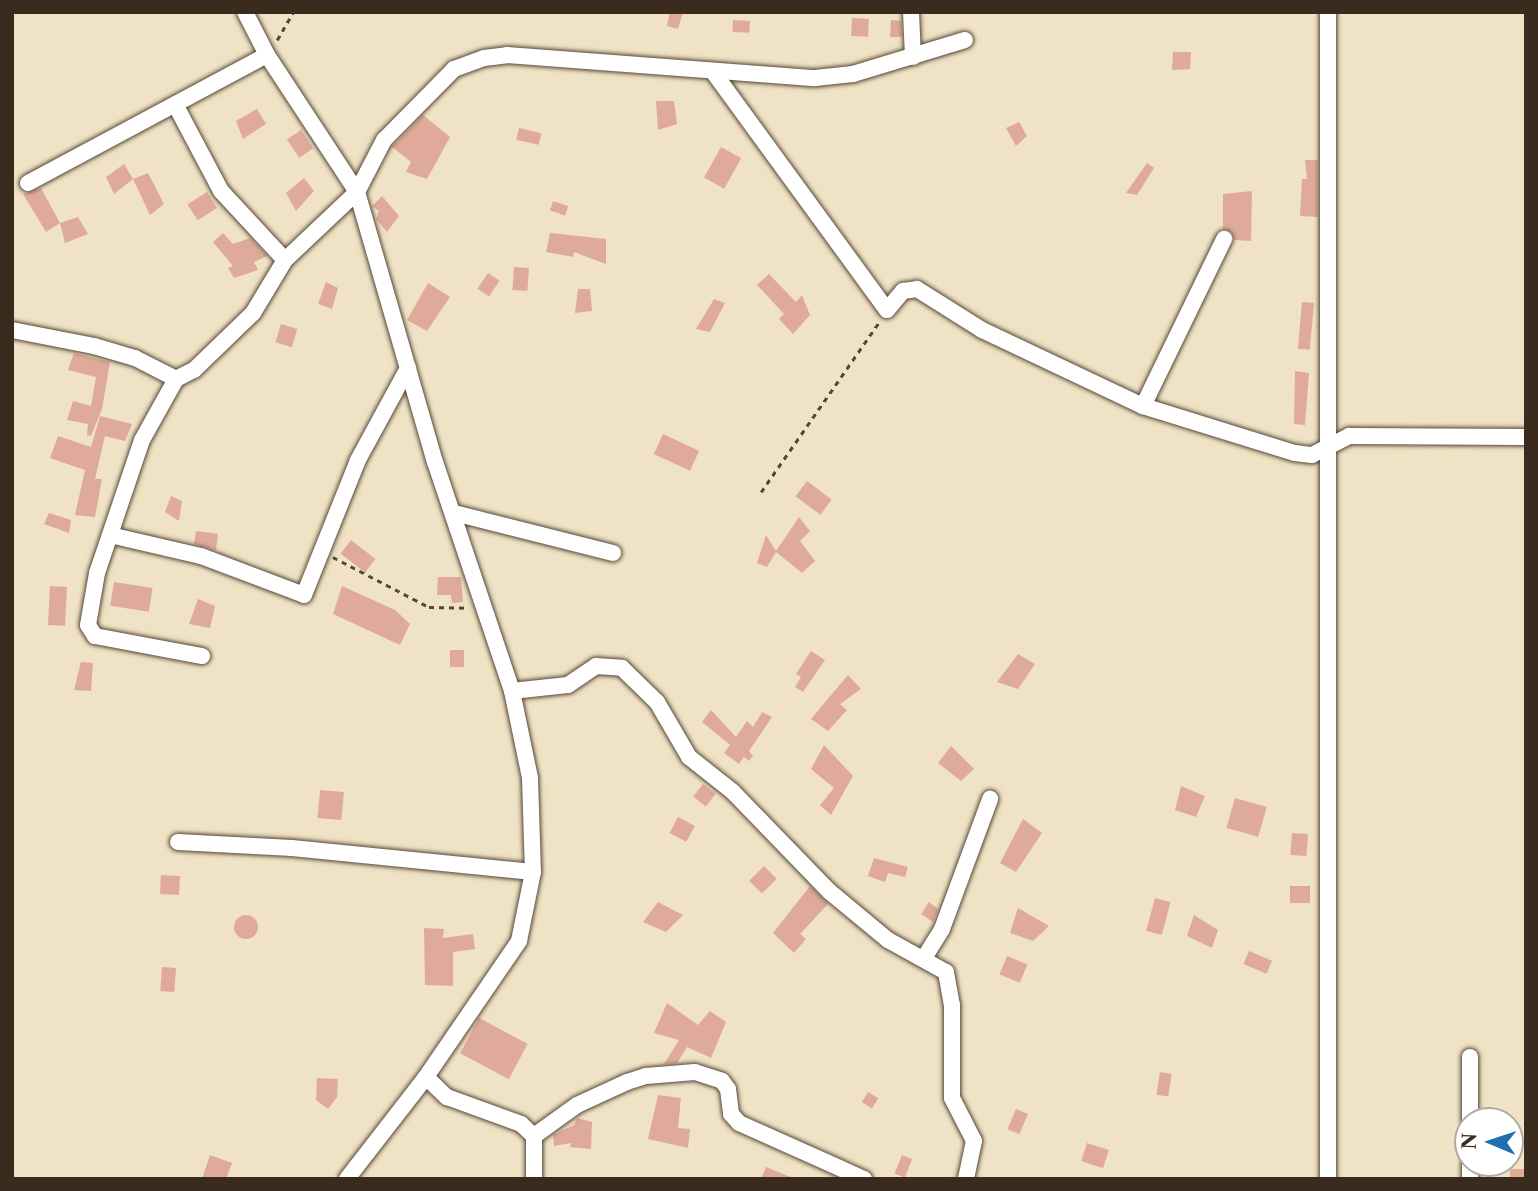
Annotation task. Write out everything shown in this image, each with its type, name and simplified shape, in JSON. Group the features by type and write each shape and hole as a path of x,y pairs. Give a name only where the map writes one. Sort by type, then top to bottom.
{"street":[{"path":"246,12 267,55 357,192 482,608 512,691 530,778 533,872 519,941 426,1077 347,1179"},
{"path":"911,12 913,57"},
{"path":"1328,12 1328,1179"},
{"path":"202,656 95,636 88,625 97,573 142,440 176,379 228,342 253,313 285,260 357,192 384,140 454,69 484,58 506,55 714,73 837,77 965,40"},
{"path":"28,183 267,55"},
{"path":"714,73 887,310 903,291 916,289 982,330 1143,406 1294,453 1312,455 1349,436 1526,437"},
{"path":"176,106 221,191 285,260"},
{"path":"1143,406 1224,239"},
{"path":"12,330 94,346 135,358 176,379"},
{"path":"110,535 201,556 304,595 324,552 358,460 408,368"},
{"path":"454,513 613,553"},
{"path":"512,691 568,685 596,666 622,668 657,702 689,757 733,792 848,908 888,940 946,972 949,982 952,1098 974,1141 966,1179"},
{"path":"924,958 942,929 990,799"},
{"path":"178,842 292,848 533,872"},
{"path":"1470,1107 1471,1057"},
{"path":"534,1136 577,1105 627,1082 646,1076 695,1072 722,1081 728,1089 731,1114 738,1123 864,1179"},
{"path":"426,1077 447,1097 522,1124 534,1136 534,1179"}],"path":[{"path":"267,55 293,12"},
{"path":"761,492 887,310"},
{"path":"324,552 429,607 482,608"}],"building":[{"path":"670,12 683,12 678,29 667,26"},
{"path":"852,18 869,19 868,37 851,36"},
{"path":"733,20 750,21 749,33 732,32"},
{"path":"891,20 901,21 902,37 890,37"},
{"path":"1173,52 1191,52 1190,69 1172,70"},
{"path":"656,101 674,101 677,124 658,130"},
{"path":"257,109 266,124 243,139 236,121"},
{"path":"423,115 450,137 427,179 406,172 411,162 392,147"},
{"path":"1019,122 1027,136 1016,146 1006,128"},
{"path":"519,128 541,133 539,145 516,140"},
{"path":"301,130 313,148 299,158 287,140"},
{"path":"721,147 741,158 724,189 704,178"},
{"path":"1305,160 1318,160 1318,217 1300,216 1302,179 1307,179"},
{"path":"1147,163 1154,168 1137,195 1126,193"},
{"path":"124,164 133,179 114,194 106,177"},
{"path":"148,173 164,204 150,215 133,179"},
{"path":"304,178 314,191 296,211 286,193"},
{"path":"41,188 60,223 46,232 23,194"},
{"path":"1252,191 1251,241 1234,240 1232,233 1223,229 1223,194"},
{"path":"207,192 217,208 198,220 187,204"},
{"path":"382,196 399,216 387,232 376,219 379,211 372,206"},
{"path":"553,201 568,206 565,215 550,211"},
{"path":"78,217 88,234 65,243 60,223"},
{"path":"223,233 233,244 250,238 267,256 254,262 258,270 234,278 228,268 233,266 213,242"},
{"path":"550,233 606,239 606,264 574,252 573,257 546,252"},
{"path":"514,267 529,268 527,291 512,290"},
{"path":"488,273 500,281 489,297 477,289"},
{"path":"769,274 796,302 802,295 810,315 793,334 779,319 784,314 757,285"},
{"path":"326,282 338,288 332,309 318,304"},
{"path":"428,283 450,297 427,331 407,320"},
{"path":"578,289 590,289 592,311 575,313"},
{"path":"714,299 725,303 710,332 696,329"},
{"path":"1302,302 1314,303 1310,350 1298,349"},
{"path":"281,324 297,329 292,347 275,342"},
{"path":"74,353 110,362 102,409 91,436 87,435 88,424 67,420 73,401 91,406 96,377 68,370"},
{"path":"1295,371 1309,373 1305,425 1294,424"},
{"path":"100,416 132,424 125,441 105,436 95,479 102,479 95,517 75,515 85,470 50,458 58,436 91,447"},
{"path":"663,434 699,451 690,471 654,454"},
{"path":"807,481 832,500 820,515 796,496"},
{"path":"171,496 182,501 179,521 165,512"},
{"path":"49,513 71,520 69,533 44,524"},
{"path":"799,517 810,531 800,541 815,561 802,573 776,552 767,567 757,563 766,535 776,551"},
{"path":"196,531 218,534 216,550 194,544"},
{"path":"351,540 375,559 365,572 341,553"},
{"path":"438,577 461,577 463,602 452,603 451,595 437,595"},
{"path":"114,582 153,588 149,612 110,606"},
{"path":"50,586 67,587 65,626 48,625"},
{"path":"342,586 395,610 410,624 400,645 333,614"},
{"path":"198,599 215,606 210,628 189,624"},
{"path":"450,650 464,650 464,667 450,667"},
{"path":"811,651 825,660 803,692 795,687 801,677 796,674"},
{"path":"1018,654 1035,664 1018,689 997,682"},
{"path":"81,662 93,663 91,691 74,690"},
{"path":"848,675 861,689 840,704 847,710 828,731 811,719"},
{"path":"711,710 736,737 747,721 753,727 762,712 772,717 749,751 753,756 749,761 744,757 739,764 724,753 730,745 702,722"},
{"path":"824,745 853,776 831,815 820,805 834,788 811,769"},
{"path":"951,746 974,769 961,781 938,763"},
{"path":"703,784 716,794 706,806 693,797"},
{"path":"1181,786 1205,796 1196,817 1175,810"},
{"path":"320,790 344,792 341,820 318,818"},
{"path":"1235,798 1267,807 1258,837 1226,828"},
{"path":"678,817 695,826 686,842 670,833"},
{"path":"1023,819 1042,833 1016,872 1000,863"},
{"path":"1292,833 1308,834 1306,856 1290,855"},
{"path":"874,858 908,867 905,877 888,873 885,882 868,876"},
{"path":"764,866 777,879 762,894 749,881"},
{"path":"161,875 180,876 179,895 160,894"},
{"path":"810,886 828,904 800,934 806,939 794,953 773,933"},
{"path":"1290,886 1310,886 1310,903 1290,903"},
{"path":"1155,898 1170,902 1162,935 1146,931"},
{"path":"658,902 683,915 666,932 643,922"},
{"path":"929,902 938,909 933,922 921,914"},
{"path":"1018,908 1049,926 1033,941 1010,933"},
{"path":"246,915 255,918 258,927 255,936 246,939 237,936 234,927 237,918"},
{"path":"1194,915 1218,930 1212,948 1187,936"},
{"path":"424,928 444,929 443,938 473,934 475,949 453,952 453,986 425,985"},
{"path":"1249,951 1272,961 1267,974 1244,964"},
{"path":"1007,956 1027,964 1020,983 1000,975"},
{"path":"162,967 176,968 174,992 160,991"},
{"path":"667,1003 698,1025 710,1011 726,1022 711,1058 687,1047 677,1063 664,1064 679,1040 654,1033"},
{"path":"479,1018 528,1044 509,1079 460,1053"},
{"path":"1160,1072 1172,1074 1168,1097 1156,1095"},
{"path":"317,1078 338,1079 337,1097 328,1109 316,1100"},
{"path":"868,1092 878,1098 872,1108 862,1102"},
{"path":"658,1095 681,1098 678,1128 690,1129 688,1148 648,1139"},
{"path":"1016,1109 1028,1114 1019,1134 1007,1129"},
{"path":"577,1118 592,1122 591,1149 570,1147 571,1143 554,1146 553,1135 574,1125"},
{"path":"1087,1143 1109,1150 1103,1168 1081,1161"},
{"path":"210,1155 232,1163 226,1179 202,1179"},
{"path":"902,1155 912,1159 905,1178 895,1174"},
{"path":"766,1167 793,1178 793,1179 761,1179"},
{"path":"1526,1169 1526,1179 1510,1179 1524,1177"}]}
